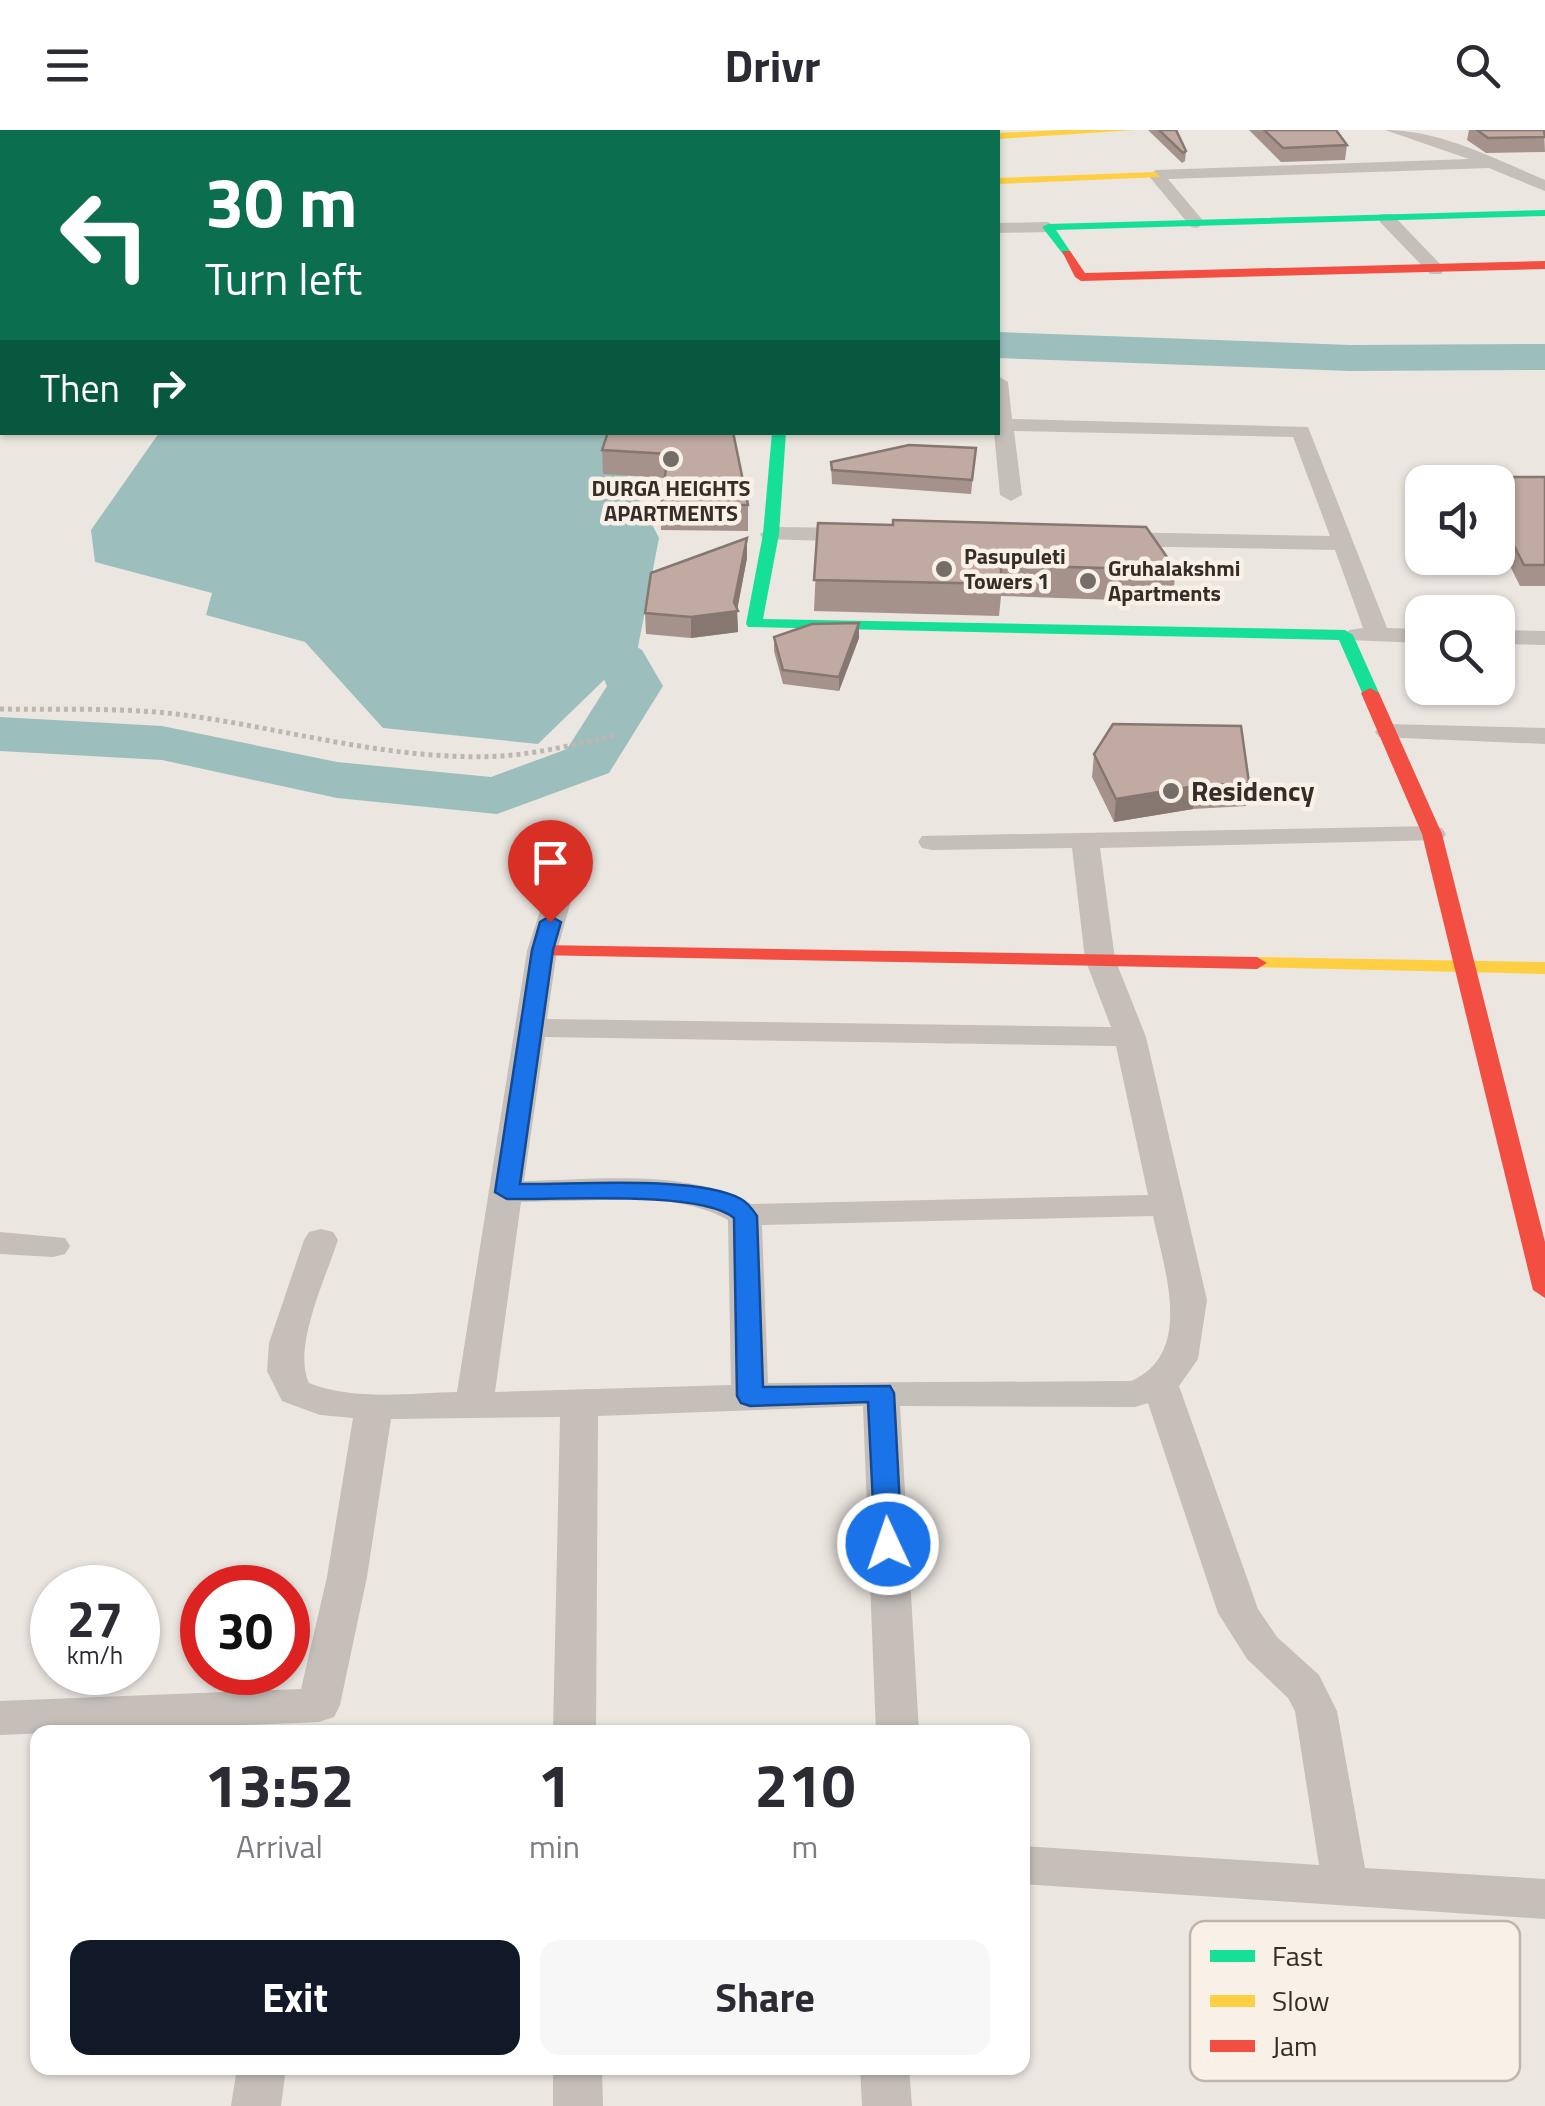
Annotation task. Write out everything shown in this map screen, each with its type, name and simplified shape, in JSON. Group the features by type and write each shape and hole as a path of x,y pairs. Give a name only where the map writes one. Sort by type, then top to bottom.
{"street":[{"path":"1122,130 1197,223"},
{"path":"1000,136 1130,130"},
{"path":"1393,130 1414,134 1545,186"},
{"path":"1414,134 1454,132"},
{"path":"1000,182 1491,163"},
{"path":"1000,228 1545,213"},
{"path":"1386,218 1436,270"},
{"path":"1048,227 1081,277 1545,265"},
{"path":"1011,495 1001,425 1301,431 1378,635"},
{"path":"779,435 770,534 754,624 1405,636"},
{"path":"770,534 889,536"},
{"path":"1086,539 1343,543"},
{"path":"1346,634 1432,834 1545,1290"},
{"path":"1515,638 1545,638"},
{"path":"1388,732 1545,736"},
{"path":"932,842 1432,834"},
{"path":"322,1240 288,1343 285,1371 295,1392 320,1402 374,1406 579,1404 881,1393 1098,1396 1135,1394 1160,1385 1174,1373 1186,1344 1188,1300 1170,1204 1130,1037 1100,959 1085,840"},
{"path":"474,1405 542,950 567,865"},
{"path":"542,950 1545,968"},
{"path":"531,1028 1130,1037"},
{"path":"507,1192 692,1194 732,1204 746,1216 1170,1204"},
{"path":"746,1216 750,1396"},
{"path":"0,1243 52,1246"},
{"path":"1160,1385 1239,1614 1262,1648 1304,1687 1316,1711 1345,1886"},
{"path":"881,1393 898,1725"},
{"path":"575,1725 579,1404"},
{"path":"0,1718 317,1719 346,1578 374,1406"},
{"path":"1030,1866 1545,1899"},
{"path":"256,2106 261,2075"},
{"path":"578,2075 578,2106"},
{"path":"885,2075 887,2106"}],"path":[{"path":"0,709 181,715 423,757 506,758 570,749 615,735"}],"water":[{"path":"158,435 618,435 627,475 659,538 638,647 538,744 383,728 305,642 206,615 212,593 95,562 91,530"}],"building":[{"path":"1159,130 1176,130 1186,151 1183,153"},
{"path":"1264,130 1336,130 1347,145 1283,148"},
{"path":"1477,130 1544,130 1545,137 1488,138"},
{"path":"607,435 734,435 748,505 661,505 668,454 602,450"},
{"path":"909,445 976,448 972,480 832,470 831,462"},
{"path":"1515,477 1545,477 1545,565 1524,565 1515,548"},
{"path":"893,520 1146,527 1176,570 1001,565 1001,584 814,580 818,523 893,525"},
{"path":"747,538 734,602 738,611 691,617 645,613 651,573"},
{"path":"859,623 839,677 783,670 774,637 812,624"},
{"name":"Residency","path":"1113,724 1241,726 1249,783 1195,786 1116,799 1094,754"}],"waterway":[{"path":"1000,345 1350,358 1545,357"},
{"path":"0,734 162,743 337,780 497,796 588,761 635,686 623,662 541,611"}],"traffic: fast":[{"path":"1066,254 1048,227 1545,213"},
{"path":"779,435 771,534 754,624 1345,635 1370,693"}],"traffic: slow":[{"path":"1000,136 1130,130"},
{"path":"1000,181 1156,175"},
{"path":"1257,963 1545,968"}],"traffic: jam":[{"path":"1066,254 1081,277 1545,265"},
{"path":"1370,693 1432,834 1545,1290"},
{"path":"542,951 1257,963"}],"place":[{"name":"DURGA HEIGHTS APARTMENTS","path":"671,459"},
{"name":"Pasupuleti Towers 1","path":"944,569"},
{"name":"Gruhalakshmi Apartments","path":"1088,581"},
{"name":"Residency","path":"1171,791"}],"route":[{"path":"550,922 542,950 507,1192 692,1194 732,1204 746,1216 750,1396 881,1393 888,1544"}]}
